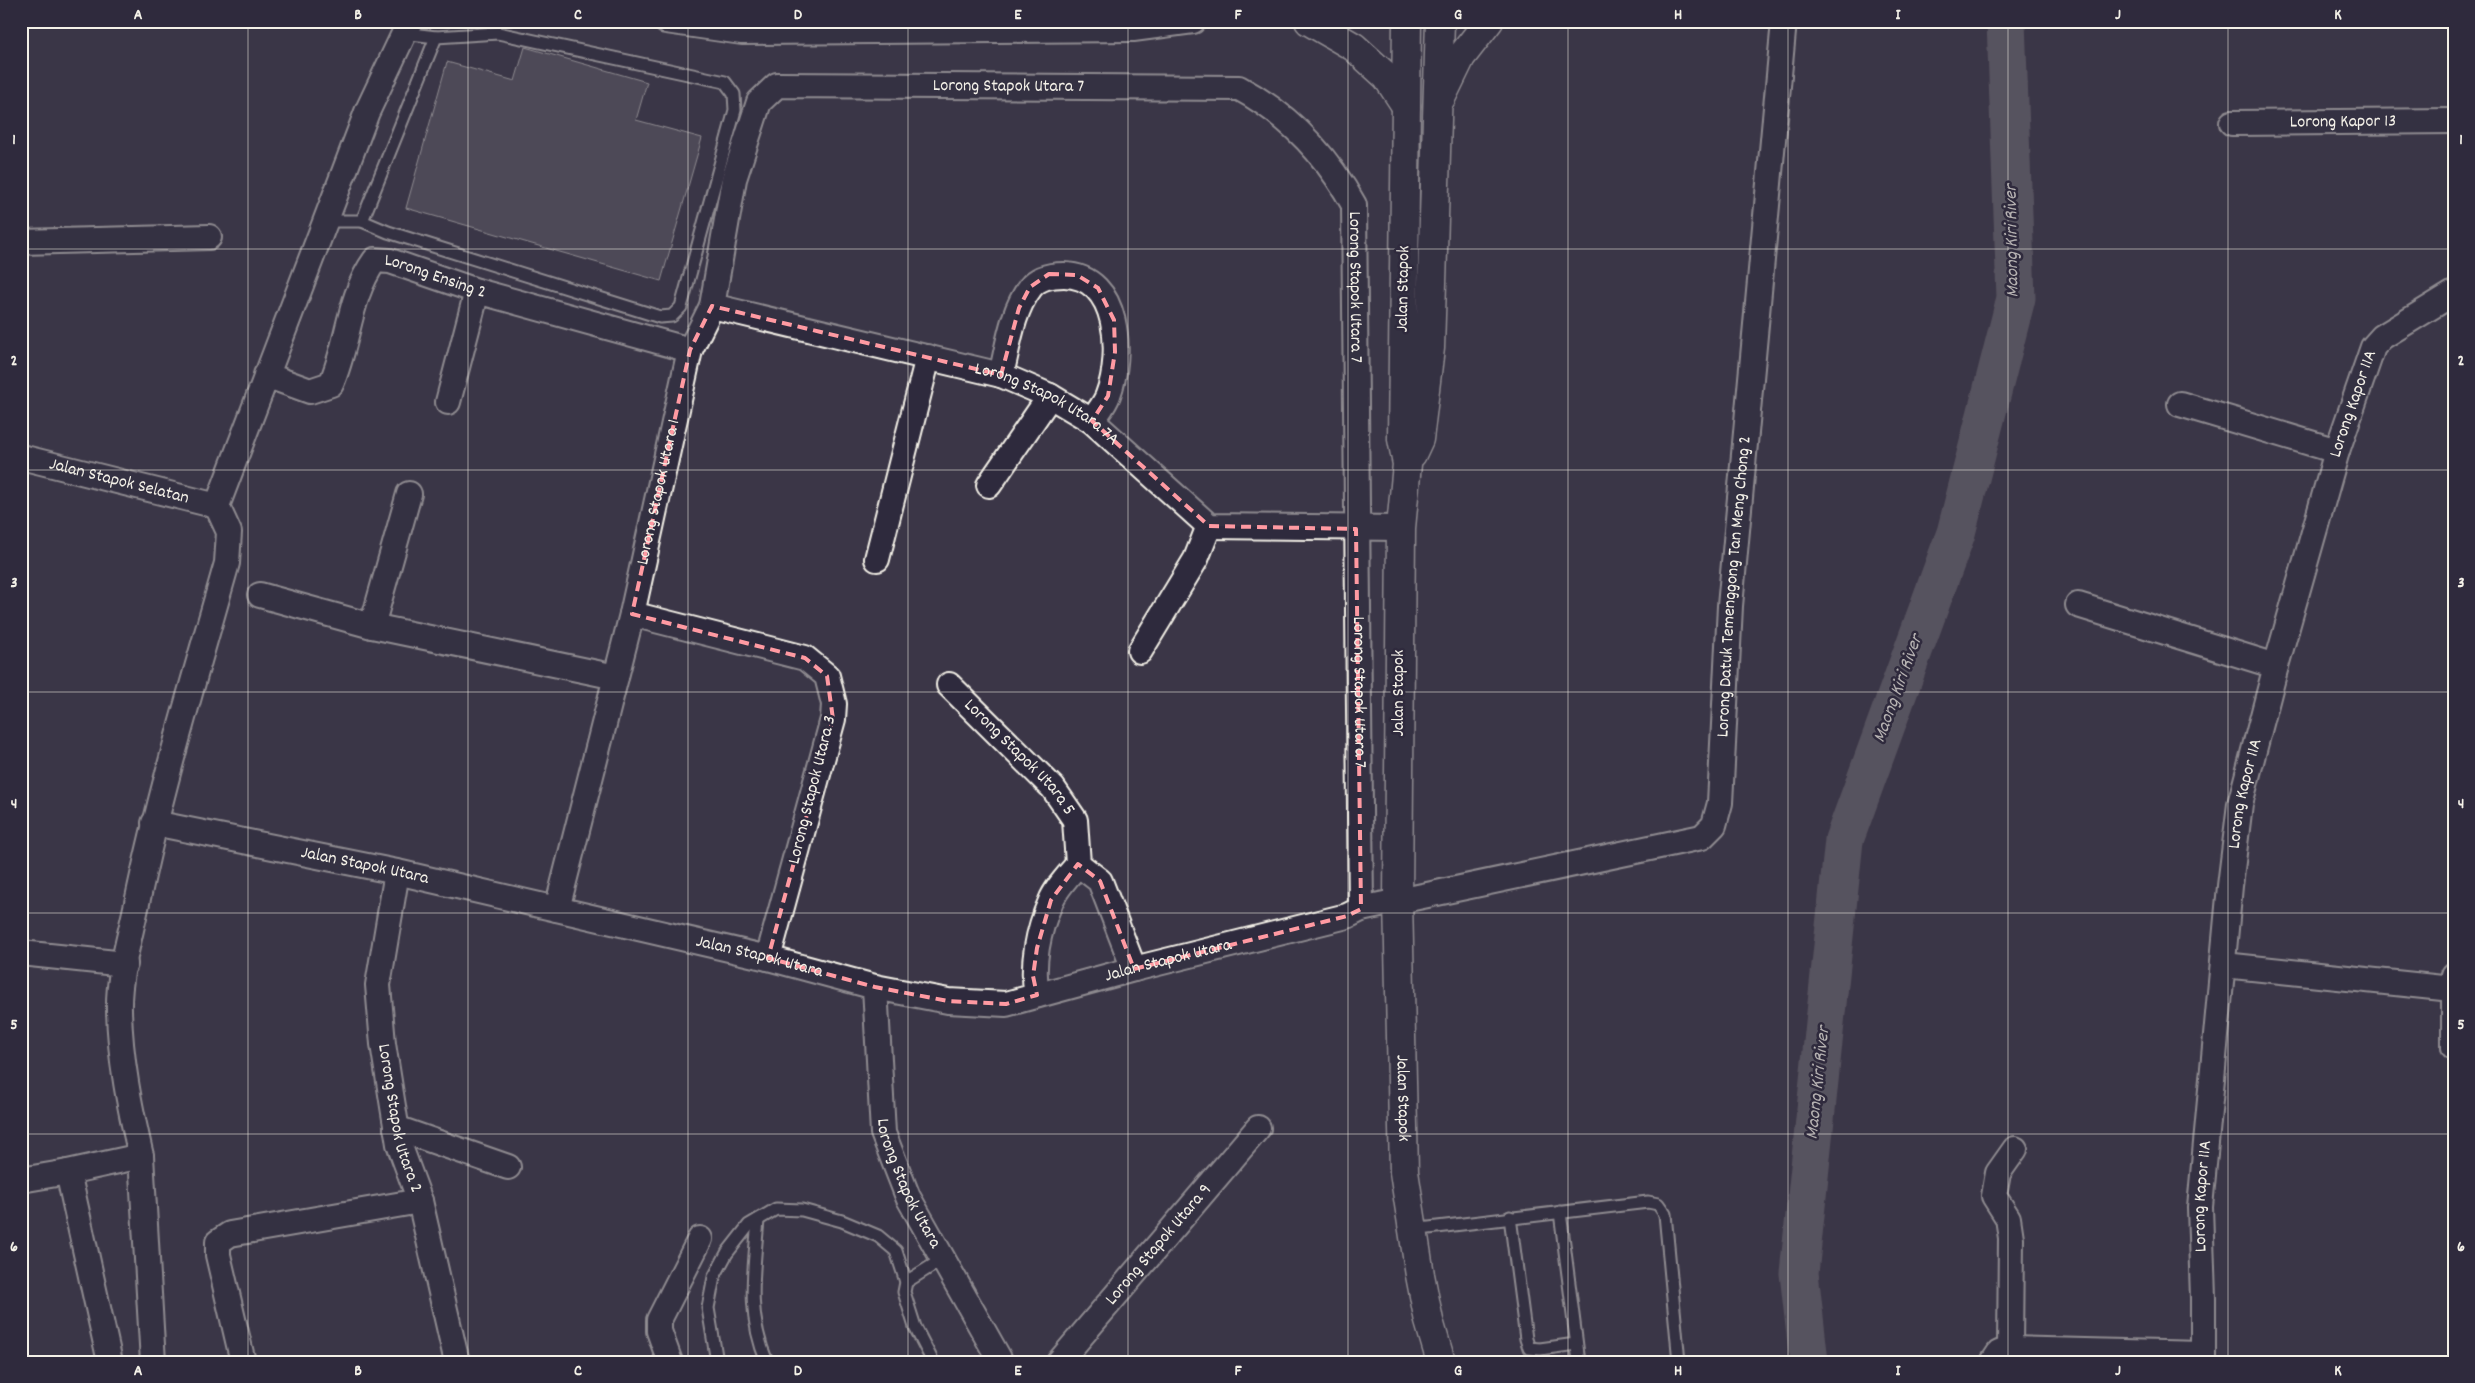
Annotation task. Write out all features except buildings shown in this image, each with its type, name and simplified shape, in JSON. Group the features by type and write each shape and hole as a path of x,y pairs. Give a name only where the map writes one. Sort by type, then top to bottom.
{"main road":[{"path":"1309,21 1354,47 1387,77 1406,106"},
{"name":"Jalan Stapok","path":"1406,21 1402,439 1407,464 1401,528 1398,900 1404,1172 1412,1230 1429,1321 1441,1362"},
{"path":"1407,464 1419,439 1430,348 1435,134 1440,21"},
{"path":"1435,134 1437,105 1461,57 1489,21"}],"street":[{"path":"666,21 742,32 1133,29 1193,21"},
{"name":"Lorong Datuk Temenggong Tan Meng Chong 2","path":"1361,909 1702,837 1714,825 1720,803 1730,606 1784,21"},
{"path":"153,1362 141,1156 130,1108 122,1059 119,1008 125,964 154,823 227,563 228,532 217,506 367,112 406,27"},
{"name":"Lorong Stapok Utara 1","path":"557,909 632,614 690,350 712,306 734,179 759,102 777,84"},
{"name":"Lorong Stapok Utara 7","path":"777,84 1239,88 1253,95 1297,129 1318,151 1341,180 1354,206 1361,909"},
{"name":"Lorong Kapor 13","path":"2232,123 2454,121"},
{"path":"21,242 209,237"},
{"name":"Lorong Ensing 2","path":"266,375 310,391 331,384 341,360 351,314 363,276 375,260 390,261 478,291 690,350"},
{"path":"1001,375 1019,308 1030,287 1048,274 1077,275 1098,288 1114,320 1115,352 1112,380 1108,396 1092,421"},
{"path":"448,402 478,291"},
{"name":"Lorong Kapor 11A","path":"2202,1358 2204,1298 2200,1207 2230,886 2240,804 2276,666 2337,451 2373,347 2382,337 2454,293"},
{"name":"Lorong Stapok Utara 7A","path":"712,306 1001,375 1050,396 1092,421 1209,526"},
{"path":"876,559 928,358"},
{"path":"989,485 1050,396"},
{"path":"2180,404 2337,451"},
{"name":"Jalan Stapok Selatan","path":"21,457 217,506"},
{"path":"372,626 409,494"},
{"path":"1140,651 1196,560 1209,526 1401,528"},
{"path":"260,595 372,626 616,677"},
{"path":"2078,606 2276,666"},
{"name":"Lorong Stapok Utara 3","path":"632,614 805,658 827,676 834,704 833,719 768,958"},
{"name":"Lorong Stapok Utara 5","path":"949,685 1053,788 1075,820 1078,864"},
{"name":"Jalan Stapok Utara","path":"154,823 397,872 768,958 875,987 948,1001 1006,1004 1134,969 1347,916 1361,909"},
{"path":"1037,996 1033,976 1037,948 1048,908 1051,900 1078,864 1100,881 1134,969"},
{"name":"Lorong Stapok Utara 2","path":"397,872 378,985 383,1044 399,1144 420,1201 457,1362"},
{"path":"21,954 125,964"},
{"path":"2224,965 2453,982 2454,1047"},
{"name":"Lorong Stapok Utara","path":"875,987 883,1133 908,1197 1001,1362"},
{"path":"396,1128 508,1167"},
{"name":"Lorong Stapok Utara 9","path":"1059,1362 1258,1128"},
{"path":"2015,1149 1998,1173 1994,1196 2008,1218 2011,1238 2002,1355 2202,1358"},
{"path":"21,1180 141,1156"},
{"path":"68,1172 110,1362"},
{"path":"243,1362 218,1255 218,1242 230,1234 420,1201"},
{"path":"670,1362 659,1331 659,1320 700,1239"}],"lane":[{"path":"326,221 362,221 388,232 660,317 672,316 681,307 735,110 734,94 725,82 498,33 436,36 406,27"},
{"path":"362,221 436,36"},
{"path":"1412,1230 1648,1202 1658,1204 1665,1214 1679,1362"},
{"path":"717,1362 708,1308 714,1277 727,1253 749,1225 776,1209 802,1210 842,1221 878,1236 896,1251 906,1282 904,1292 915,1327 933,1362"},
{"path":"1560,1212 1579,1362"},
{"path":"1510,1217 1526,1339 1530,1348 1540,1349 1576,1344"},
{"path":"758,1220 752,1290 757,1338 767,1362"},
{"path":"906,1282 943,1260"}],"highlighted area":[{"path":"1049,274 1077,275 1098,288 1114,320 1115,352 1108,396 1092,421 1209,526 1356,529 1361,909 1347,916 1134,969 1100,881 1078,864 1051,900 1037,948 1033,976 1037,995 1006,1004 948,1001 875,987 768,958 833,719 827,676 805,658 632,614 690,350 712,306 1001,375 1019,308 1030,287"}],"waterway":[{"name":"Maong Kiri River","path":"1809,1362 1799,1273 1844,840 1956,533 2016,298 2006,21"}]}
